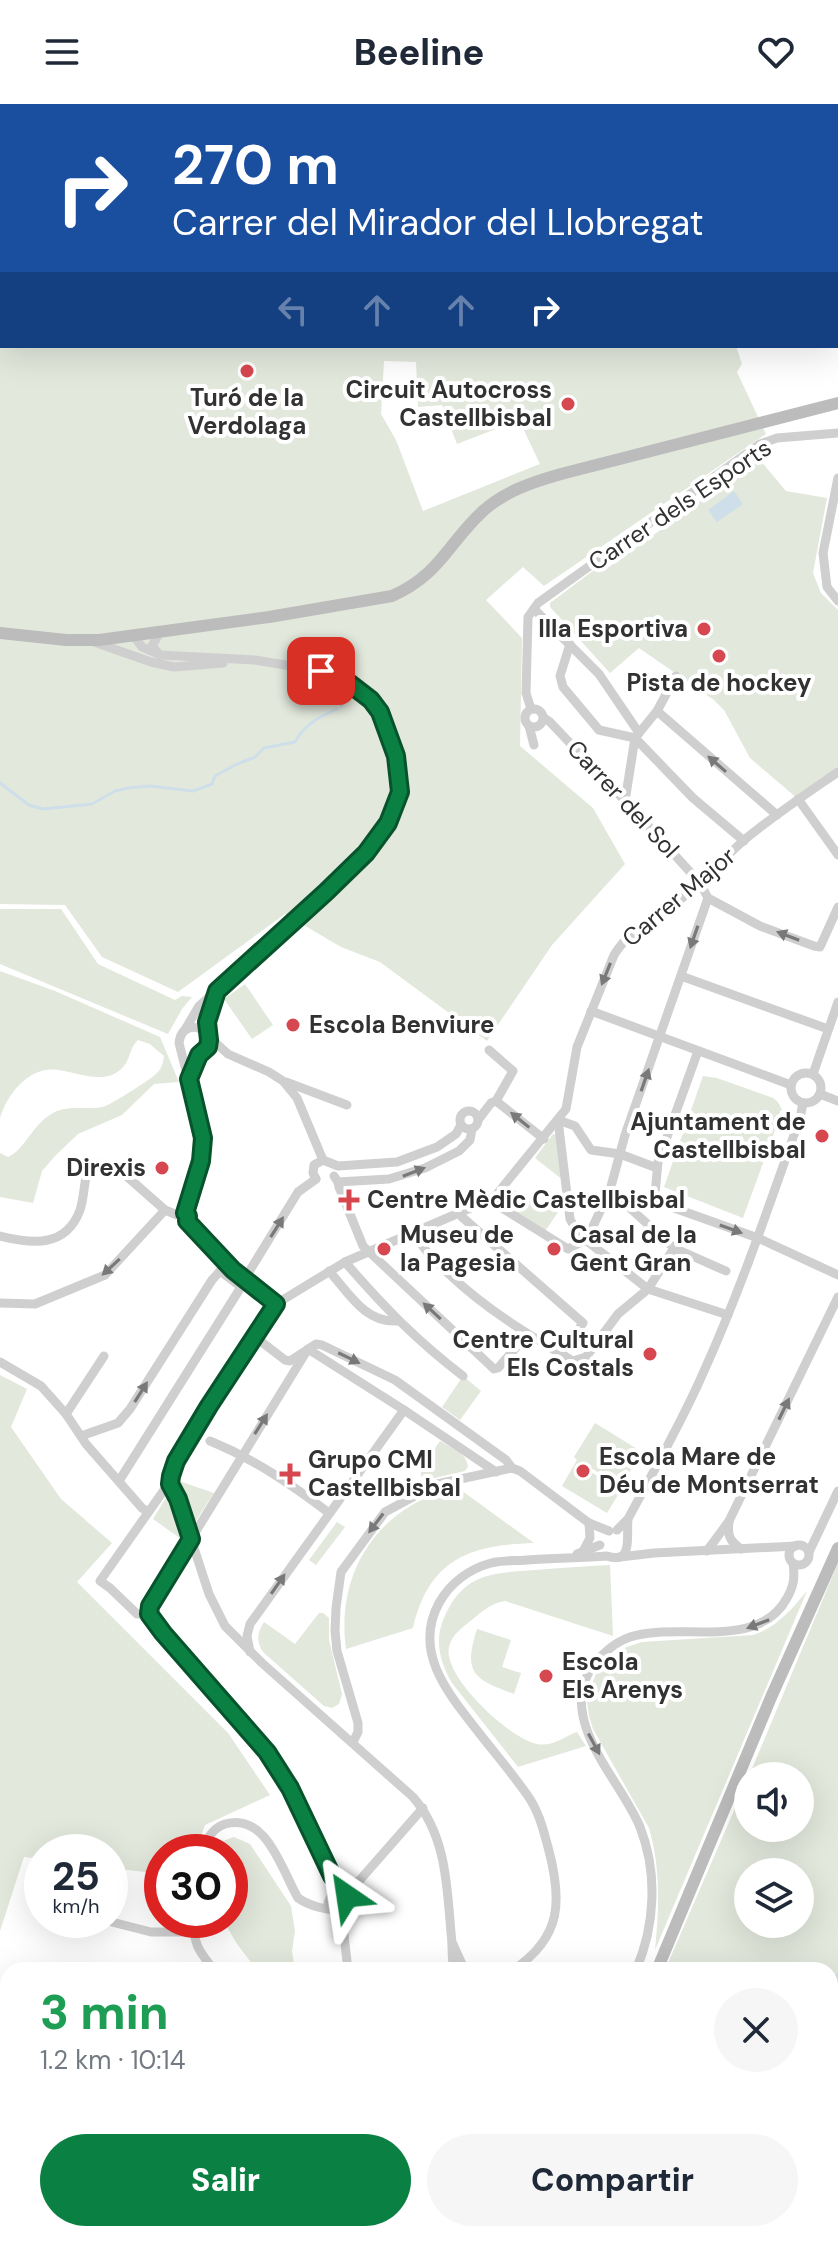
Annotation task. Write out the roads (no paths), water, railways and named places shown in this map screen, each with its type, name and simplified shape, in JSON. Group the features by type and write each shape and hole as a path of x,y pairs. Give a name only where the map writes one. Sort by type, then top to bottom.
{"street":[{"path":"0,633 88,640 269,617 392,596 429,573 481,512 525,485 835,407"},
{"name":"Carrer dels Esports","path":"534,609 760,444 777,438 838,433"},
{"path":"838,478 823,553 827,587 838,601"},
{"path":"531,709 526,693 528,617 534,609 599,674 637,735 693,798 744,841"},
{"path":"160,632 152,646 160,655"},
{"path":"133,635 142,647 160,655 238,660"},
{"path":"133,635 133,656"},
{"path":"88,640 174,667 255,660 321,671 349,683 371,700 380,712 396,756 400,792 388,823 366,853 199,1006 180,1037 203,1138 201,1161 183,1216"},
{"path":"570,644 560,676 563,687 599,730 637,735"},
{"path":"625,801 637,735 657,711 676,676"},
{"path":"529,726 537,727 544,718 540,710 531,709"},
{"path":"531,709 524,717 534,745"},
{"path":"657,711 777,815"},
{"name":"Carrer del Sol","path":"544,718 700,883 708,898"},
{"name":"Carrer Major","path":"489,1200 506,1184 566,1109 577,1047 614,955 625,939 676,904 744,841 838,772"},
{"path":"798,799 838,855"},
{"path":"149,1614 137,1614 100,1581 170,1484 176,1461 276,1304 345,1262 489,1200 568,1249 587,1239 610,1190 708,898 760,926 820,947 838,907"},
{"path":"681,976 828,1029"},
{"path":"189,1079 201,1054 208,1047 207,1022 217,991"},
{"path":"813,1074 838,1002"},
{"path":"591,1011 791,1085"},
{"path":"186,1028 201,1028 228,1054 283,1081 347,1105"},
{"path":"461,1125 464,1128 475,1124 496,1101 513,1071 489,1050"},
{"path":"183,1051 190,1055 228,1054"},
{"path":"698,1051 657,1168 655,1194 663,1204 758,1238 838,1275"},
{"path":"791,1085 800,1074 813,1074 820,1081 820,1094 813,1101 803,1103"},
{"path":"283,1081 297,1098 328,1162 335,1170 339,1187 368,1252 494,1369 528,1334"},
{"path":"791,1085 793,1094 803,1103"},
{"path":"820,1094 838,1101"},
{"path":"496,1101 544,1139"},
{"path":"619,1558 625,1554 620,1535 705,1371 728,1315 758,1238 803,1103"},
{"path":"467,1112 475,1114 470,1140 459,1151 425,1168 389,1179 336,1179 326,1182 316,1179 313,1173 314,1165 328,1162 338,1166 375,1165 407,1159 437,1147 456,1134 461,1125 461,1117 467,1112"},
{"path":"657,1168 620,1154 591,1150 575,1126 558,1120 570,1219 578,1234 648,1289 728,1315"},
{"path":"0,1236 29,1243 50,1241 71,1227 80,1209 87,1172 98,1164 115,1166 165,1210 183,1216 242,1283"},
{"path":"119,1481 298,1192 316,1179"},
{"path":"610,1190 674,1248 726,1271"},
{"path":"0,1303 35,1304 105,1275 165,1210"},
{"path":"462,1217 583,1323 561,1354"},
{"path":"417,1237 432,1258 475,1298 573,1361 586,1357 618,1314 648,1289 674,1248"},
{"path":"345,1262 397,1321 463,1376"},
{"path":"81,1436 118,1423 130,1409 220,1271 276,1304"},
{"path":"329,1271 369,1316 397,1321"},
{"path":"707,1551 729,1521 838,1297"},
{"path":"254,1336 285,1360 294,1360 316,1344 322,1345 395,1380 500,1456 503,1470"},
{"path":"308,1349 503,1470"},
{"path":"308,1349 150,1606 149,1614 267,1752 290,1788 332,1876 346,1892 347,1896 336,1909"},
{"path":"66,1414 104,1356"},
{"path":"0,1362 41,1386 148,1512"},
{"path":"250,1652 247,1636 250,1624 404,1410"},
{"path":"210,1441 242,1454 291,1484 329,1513"},
{"path":"353,1742 358,1723 337,1651 335,1631 341,1572 385,1512 437,1484 503,1470 520,1471 589,1523 654,1553"},
{"path":"170,1484 178,1499 209,1594 225,1626 423,1808 442,1854 452,1962"},
{"path":"639,1962 650,1927 652,1902 648,1855 639,1825 593,1744 584,1722 581,1710 585,1681 604,1653 627,1638 645,1634 746,1629 770,1620 782,1607 793,1587 790,1552 802,1548 821,1527 838,1491"},
{"path":"729,1521 728,1534 741,1549"},
{"path":"589,1523 607,1556"},
{"path":"581,1553 590,1538 589,1523"},
{"path":"562,1558 600,1543 604,1533 620,1535"},
{"path":"767,1548 799,1565 809,1558 802,1548"},
{"path":"523,1962 541,1947 552,1926 558,1896 552,1863 541,1822 529,1797 457,1705 441,1681 430,1654 430,1632 435,1611 444,1594 470,1571 499,1562 802,1548"},
{"path":"660,1962 772,1695 838,1548"},
{"path":"225,1626 250,1624"},
{"path":"336,1909 328,1906 335,1888 359,1881 423,1808"},
{"path":"211,1834 227,1823 241,1822 256,1828 265,1836 298,1898 304,1903 336,1909"},
{"path":"312,1904 329,1899"},
{"path":"336,1909 346,1962"},
{"path":"195,1938 199,1951 208,1962"},
{"path":"452,1941 461,1962"}],"waterway":[{"path":"341,706 349,698"},
{"path":"0,783 29,805 43,809 92,804 115,791 128,788 150,786 193,791 212,784 215,776 255,757 264,748 295,742 313,722 337,709"}],"place":[{"name":"Turó de la Verdolaga","path":"247,371"},
{"name":"Circuit Autocross Castellbisbal","path":"568,404"},
{"name":"Illa Esportiva","path":"704,629"},
{"name":"Pista de hockey","path":"719,656"},
{"name":"Escola Benviure","path":"293,1025"},
{"name":"Ajuntament de Castellbisbal","path":"822,1136"},
{"name":"Direxis","path":"162,1168"},
{"name":"Centre Mèdic Castellbisbal","path":"349,1200"},
{"name":"Museu de la Pagesia","path":"384,1249"},
{"name":"Casal de la Gent Gran","path":"554,1249"},
{"name":"Centre Cultural Els Costals","path":"650,1354"},
{"name":"Escola Mare de Déu de Montserrat","path":"583,1471"},
{"name":"Grupo CMI Castellbisbal","path":"290,1474"},
{"name":"Escola Els Arenys","path":"546,1676"}]}
